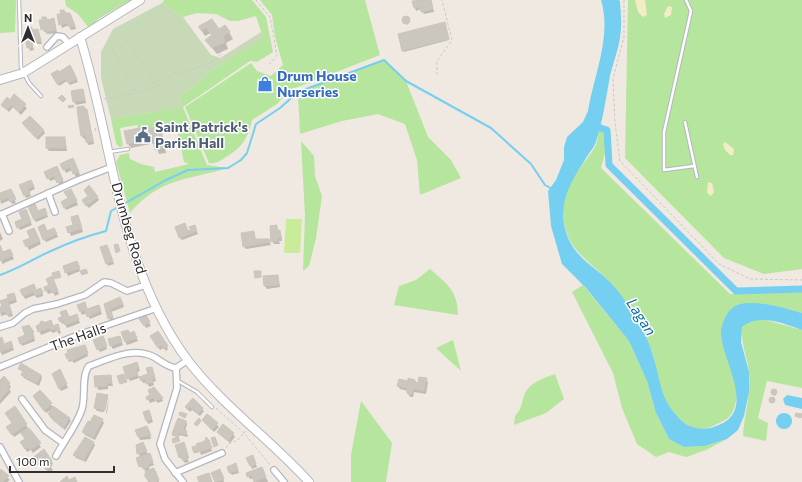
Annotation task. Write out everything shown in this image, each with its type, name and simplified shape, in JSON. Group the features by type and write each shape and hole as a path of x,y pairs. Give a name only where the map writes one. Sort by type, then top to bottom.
{"street":[{"path":"0,80 15,77 23,73 80,36 140,0"},
{"path":"47,47 57,36 63,37 69,44"},
{"name":"Drumbeg Road","path":"80,36 97,100 132,249 157,308 188,360 225,403 277,449 309,482"},
{"path":"9,230 1,214 112,167"},
{"path":"48,193 55,212"},
{"path":"0,327 13,322 33,309 57,304 85,295 104,282 111,283 127,291 146,285"},
{"name":"The Halls","path":"0,367 78,335 157,308"},
{"path":"56,456 82,411 85,398 86,369 89,366 135,352 154,357 170,367 176,368 188,360"},
{"path":"176,368 178,381 172,409 160,444 165,459 183,482"},
{"path":"22,399 45,430 63,443"},
{"path":"0,447 19,482"},
{"path":"175,473 222,453"},
{"path":"274,470 284,482"}],"lane":[{"path":"20,0 21,67 35,92 41,96"},
{"path":"686,0 691,11 665,125 663,147 664,170 694,166"},
{"path":"685,122 696,177"},
{"path":"109,152 128,149"},
{"path":"178,381 197,392 212,407"}],"path":[{"path":"256,0 270,17 277,55 268,66"},
{"path":"437,75 437,61 452,40 442,0"},
{"path":"127,40 156,87"},
{"path":"112,49 136,92"},
{"path":"97,100 156,87 169,79 172,74 208,63 219,56 222,52"},
{"path":"95,128 96,134"},
{"path":"212,407 217,408 244,433 274,470"},
{"path":"222,453 228,444 238,440 244,433"}],"green space":[{"path":"0,0 16,0 15,32 0,33"},
{"path":"65,0 137,0 132,2 129,1 98,19 89,28 78,14 66,6"},
{"path":"164,0 252,0 266,17 273,52 257,62 250,61 183,107 207,165 228,168 187,178 163,187 152,193 130,213 116,162 120,155 129,153 130,159 141,164 154,167 155,172 189,164 184,162 176,124 151,129 150,126 138,128 137,125 120,128 123,146 119,147 116,143 111,119 182,107 179,98 215,68 263,38 256,16 238,21 230,21 216,14 197,13 183,17 162,3"},
{"path":"260,0 365,0 380,55 290,90 277,104 252,120 244,142 232,154 218,162 209,163 185,107 251,63 257,71 271,76 283,65 275,37 272,15"},
{"path":"628,0 802,0 802,269 764,274 724,258 625,158"},
{"path":"162,3 183,17 211,55 220,58 261,32 264,38 215,68 179,98 183,107 111,119 101,78 101,52 113,29"},
{"path":"384,60 406,81 428,137 451,160 461,178 420,195 417,160 405,124 378,114 342,121 300,134 298,92"},
{"path":"599,130 604,133 607,145 601,168 730,294 802,292 802,313 776,306 758,304 749,304 731,308 737,396 729,417 711,427 705,429 692,428 677,417 669,407 661,392 651,349 638,321 615,288 584,258 572,244 568,235 563,212 563,202 569,184 596,145"},
{"path":"301,141 314,156 315,176 322,196 316,238 309,266 303,271 305,215"},
{"path":"286,219 302,219 300,253 284,253"},
{"path":"430,269 454,294 458,315 394,305 399,286 416,280"},
{"path":"583,285 629,341 647,381 656,413 669,439 684,447 705,446 727,439 706,450 686,457 669,452 656,457 637,444 622,408 613,373 572,292"},
{"path":"762,319 802,330 802,388 767,381 758,418 768,423 766,441 743,436 749,382 742,327 749,322"},
{"path":"453,340 461,371 436,348"},
{"path":"555,374 564,399 546,413 514,425 515,416 520,409 525,393 529,387 540,380"},
{"path":"361,401 392,443 386,482 351,482 351,455"}],"sand":[{"path":"635,0 645,0 647,15 643,17 638,12"},
{"path":"668,6 672,7 671,15 665,18 664,14"},
{"path":"725,142 734,149 733,155 730,155 725,150 723,144"},
{"path":"708,182 712,183 714,192 711,196 707,193"}],"water":[{"path":"601,0 619,0 620,2 620,38 596,142 568,189 563,209 563,219 573,248 582,258 608,280 625,300 636,317 649,343 662,391 669,406 683,422 699,429 707,429 725,422 734,412 737,401 732,373 723,345 721,333 728,312 736,306 744,303 754,303 775,306 802,313 802,330 779,322 764,320 749,323 742,327 741,342 749,372 749,392 744,416 738,430 727,439 705,446 684,447 669,439 656,413 647,381 629,341 586,288 562,264 551,226 548,191 556,180 564,160 564,147 567,137 583,122 588,111 601,56 604,14"},
{"path":"787,395 802,398 802,409 785,405 783,399"},
{"path":"781,413 787,413 792,418 790,427 787,429 781,429 776,424 776,418"}],"building":[{"path":"431,0 433,9 421,12 420,7 414,8 412,1"},
{"path":"60,10 64,10 65,13 70,13 75,26 69,27 68,23 59,25 57,14 61,14"},
{"path":"404,16 408,16 410,20 408,24 404,24 402,22 402,18"},
{"path":"42,17 46,17 47,20 54,18 56,30 45,32 44,29 41,30 39,20 42,20"},
{"path":"212,19 219,29 225,25 230,32 223,36 225,42 212,48 205,40 212,35 206,27 202,31 199,26"},
{"path":"445,22 447,31 400,42 398,34"},
{"path":"32,27 32,30 38,29 41,41 31,41 33,47 27,48 24,32 28,31 28,28"},
{"path":"447,31 449,39 402,51 400,42"},
{"path":"70,65 77,79 68,83 65,79 57,84 51,74 58,70 59,72"},
{"path":"83,89 85,100 73,102 71,91"},
{"path":"14,94 26,104 19,112 11,105 7,110 1,105 7,97 10,100"},
{"path":"62,95 66,99 63,102 58,98"},
{"path":"73,105 74,107 69,108 68,106"},
{"path":"84,106 85,109 87,109 88,115 78,117 77,107"},
{"path":"88,115 89,122 79,123 78,117"},
{"path":"30,116 44,130 36,138 22,123"},
{"path":"89,122 90,128 80,130 79,123"},
{"name":"Saint Patrick's Parish Hall","path":"150,126 151,129 160,127 164,148 155,150 153,139 127,144 124,131"},
{"path":"90,128 92,135 81,136 80,130"},
{"path":"92,135 93,141 86,142 85,136"},
{"path":"46,137 65,137 65,148 46,148"},
{"path":"73,158 79,172 73,174 70,167 63,170 60,164"},
{"path":"57,166 63,180 57,183 54,176 47,179 44,172"},
{"path":"31,180 34,186 28,189 30,193 24,196 19,185"},
{"path":"89,185 98,197 86,206 82,200 88,196 84,190"},
{"path":"11,189 16,199 10,202 8,197 0,201 0,193"},
{"path":"71,189 77,201 64,208 61,202 68,198 64,192"},
{"path":"35,204 38,211 45,208 47,214 34,220 28,207"},
{"path":"26,209 31,222 17,228 15,222 22,219 19,212"},
{"path":"78,215 82,228 68,233 66,227 73,225 71,217"},
{"path":"185,223 188,231 191,230 189,227 195,225 197,231 179,238 175,227"},
{"path":"44,224 47,231 54,228 57,234 43,240 38,227"},
{"path":"277,225 277,231 280,230 281,238 278,238 278,241 271,242 270,226"},
{"path":"34,228 40,241 26,247 23,241 30,238 27,231"},
{"path":"254,231 255,239 269,239 270,242 243,247 241,233"},
{"path":"118,244 120,251 116,253 114,245"},
{"path":"0,245 3,252 10,249 13,255 0,261"},
{"path":"107,245 113,261 106,264 100,247"},
{"path":"77,261 80,268 65,273 63,266"},
{"path":"86,269 88,273 82,275 80,271"},
{"path":"59,271 61,277 54,279 52,273"},
{"path":"254,271 261,271 261,277 255,278"},
{"path":"278,275 279,285 264,286 263,276"},
{"path":"52,276 58,291 52,293 50,289 45,291 44,287 49,285 46,279"},
{"path":"34,284 36,290 41,288 43,293 35,296 33,292 23,296 20,290"},
{"path":"14,293 16,299 8,302 12,313 6,315 5,311 0,313 0,307 2,306 0,301 8,298 7,295"},
{"path":"120,297 123,304 110,309 113,317 108,319 104,304"},
{"path":"85,302 87,309 99,305 101,311 87,317 85,310 80,312 77,305"},
{"path":"66,310 69,317 77,314 79,320 65,325 63,320 60,322 58,318 62,317 60,312"},
{"path":"146,315 150,322 144,326 139,319"},
{"path":"51,320 53,326 58,324 60,330 50,330 49,328 38,332 36,326 40,324 40,322 43,321 44,323"},
{"path":"29,325 34,332 32,333 34,338 20,344 18,338 25,335 22,327"},
{"path":"128,330 130,333 134,331 137,338 125,342 121,332"},
{"path":"158,331 168,346 163,349 161,345 158,348 150,336"},
{"path":"103,336 107,346 97,350 93,340"},
{"path":"120,336 122,342 110,346 108,339"},
{"path":"2,337 4,344 11,341 13,347 0,352 0,338"},
{"path":"85,345 88,353 71,361 70,358 67,359 65,354 68,353 67,350"},
{"path":"137,362 139,368 136,369 138,375 127,379 123,367"},
{"path":"21,363 41,375 37,383 21,375 23,371 18,369"},
{"path":"152,367 155,378 152,379 153,382 146,384 145,379 141,381 139,377 148,374 146,368"},
{"path":"60,369 67,384 59,389 52,374"},
{"path":"124,374 127,382 120,384 117,376"},
{"path":"111,375 112,383 107,383 107,386 95,387 94,376"},
{"path":"4,376 10,383 8,386 10,388 0,400 0,380"},
{"path":"419,377 427,378 424,391 413,389 412,394 409,395 407,393 407,388 397,386 399,379 408,381 408,378 415,380 415,382 418,383"},
{"path":"154,387 163,398 155,401 154,398 147,400 146,397 150,395 148,390"},
{"path":"774,389 777,392 774,395 771,392"},
{"path":"40,390 52,403 44,411 33,396"},
{"path":"97,393 108,395 105,410 94,408"},
{"path":"772,397 775,400 772,403 769,400"},
{"path":"193,398 203,408 198,414 190,407 188,410 185,407"},
{"path":"15,406 27,424 12,435 6,427 12,423 5,413"},
{"path":"53,406 70,418 63,428 48,414"},
{"path":"149,410 152,419 146,421 143,412"},
{"path":"180,412 187,414 185,418 179,415"},
{"path":"796,413 802,414 801,418 795,416"},
{"path":"207,414 218,423 212,430 202,420"},
{"path":"94,415 103,419 93,438 82,432 88,421 90,422"},
{"path":"178,418 186,421 183,430 187,431 186,435 173,431"},
{"path":"199,418 201,421 197,426 194,424"},
{"path":"223,424 234,433 228,441 217,432"},
{"path":"147,426 151,436 138,437 135,430"},
{"path":"29,428 41,443 30,450 28,447 25,449 20,442 25,439 21,433"},
{"path":"173,431 179,434 178,437 172,435"},
{"path":"85,437 94,442 84,460 73,455"},
{"path":"178,437 180,441 173,443 172,439"},
{"path":"206,437 212,448 198,452 196,444 205,441"},
{"path":"215,437 218,445 214,447 211,438"},
{"path":"143,442 147,451 137,454 136,445"},
{"path":"184,442 188,459 183,461 181,457 179,458 175,445"},
{"path":"195,446 198,452 194,453 192,447"},
{"path":"44,449 52,461 49,463 52,466 46,470 39,460 34,463 31,459"},
{"path":"150,453 153,462 148,464 149,467 143,469 142,466 139,467 136,458"},
{"path":"253,455 256,464 250,466 246,458"},
{"path":"236,463 238,470 229,473 227,467"},
{"path":"262,467 266,477 254,482 252,475 247,477 246,473"},
{"path":"154,468 159,480 149,482 144,475 146,475 145,471"},
{"path":"1,469 9,476 0,482"},
{"path":"220,469 224,479 215,482 211,473"},
{"path":"209,473 212,482 199,482 197,477"},
{"path":"67,476 69,480 75,477 77,482 60,482"}],"waterway":[{"path":"122,205 166,180 188,170 228,168 241,160 247,153 256,124 280,108 298,92 384,60 406,81 491,128 531,164 545,185 552,189"},
{"path":"591,125 607,130 609,165 736,291 802,289"},
{"path":"0,275 64,245 106,231 111,211 118,207"}],"place":[{"name":"Drum House Nurseries","path":"265,84"},
{"name":"Saint Patrick's Parish Hall","path":"143,135"}],"water label":[{"name":"Lagan","path":"641,317"}]}
